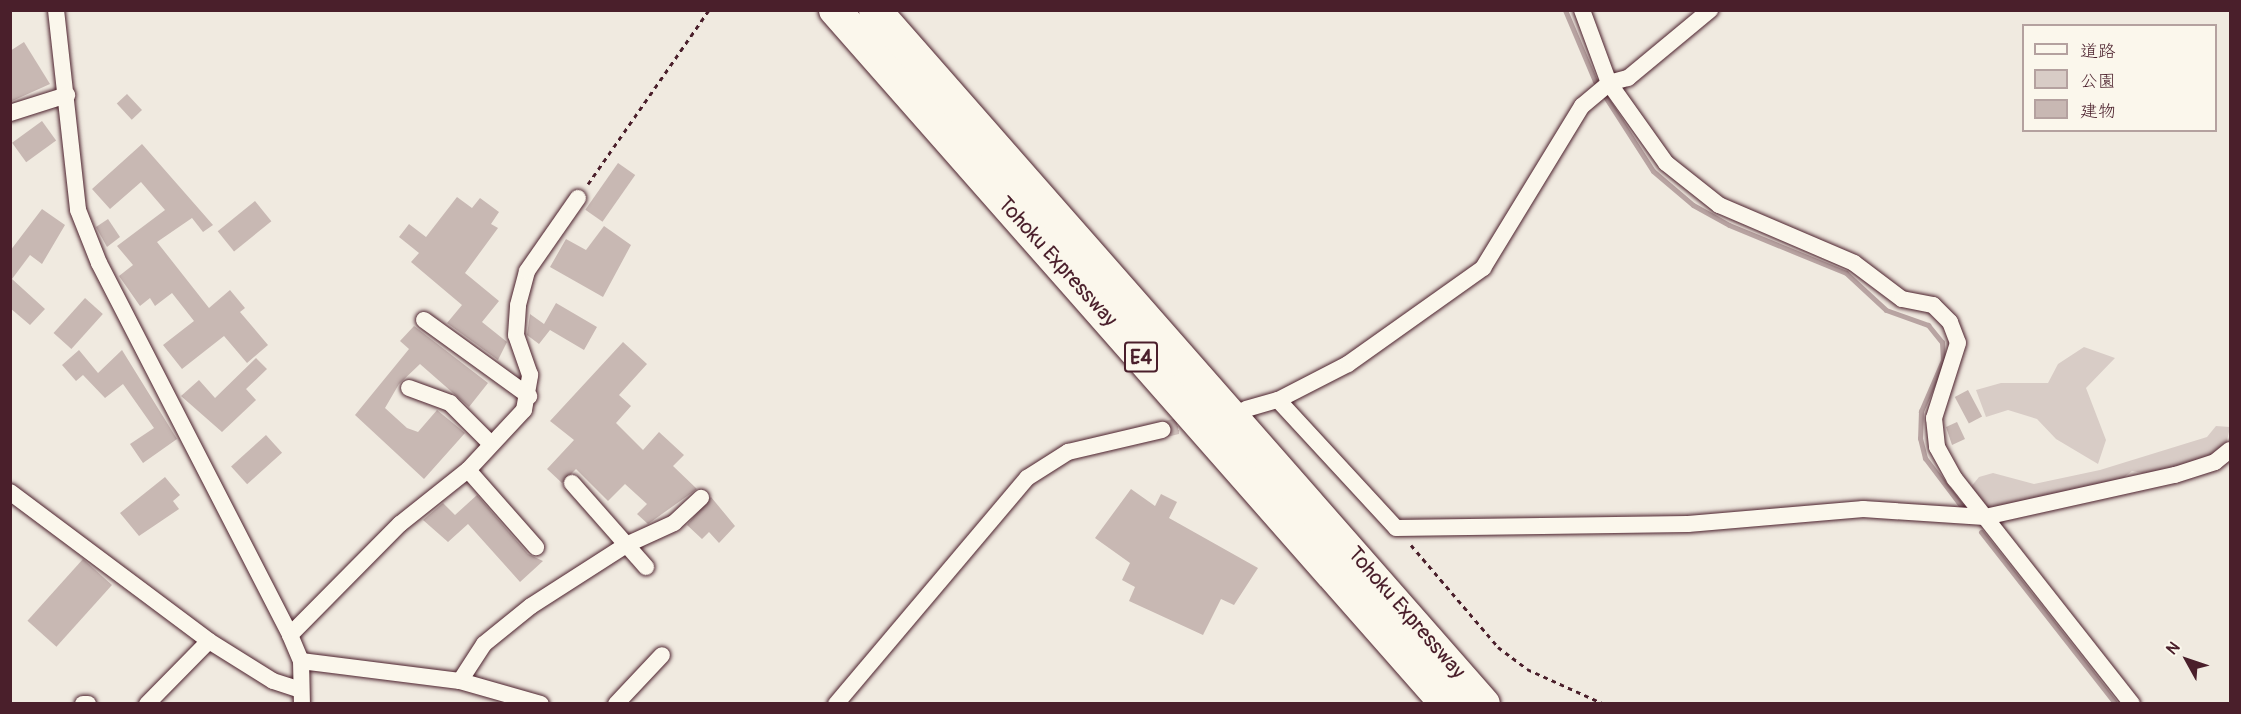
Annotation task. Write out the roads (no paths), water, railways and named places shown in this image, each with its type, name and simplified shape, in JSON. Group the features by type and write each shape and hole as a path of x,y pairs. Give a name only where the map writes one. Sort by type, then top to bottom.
{"highway":[{"name":"Tohoku Expressway","path":"835,10 1446,704"},
{"name":"Tohoku Expressway","path":"875,10 1484,704"}],"street":[{"path":"10,492 209,641 301,697 301,661 290,636 99,263 78,210 56,10"},
{"path":"1581,10 1604,87 1666,163 1719,205 1854,263 1902,299 1933,305 1950,322 1958,343 1934,418 1937,447 1985,517 2132,704"},
{"path":"1246,409 1278,400 1348,364 1482,268 1557,140 1604,87 1628,78 1710,10"},
{"path":"10,113 67,94"},
{"path":"290,636 399,524 468,470 524,410 529,396 530,375 516,335 518,305 527,271 578,198"},
{"path":"424,320 529,396"},
{"path":"409,388 450,404 491,444"},
{"path":"1278,400 1396,528 1688,524 1863,509 1985,517 2175,475 2215,462 2230,450"},
{"path":"836,704 1027,478 1068,452 1162,430"},
{"path":"468,470 536,547"},
{"path":"572,483 646,567"},
{"path":"460,681 484,644 568,579 626,544 674,523 702,498"},
{"path":"147,704 209,641"},
{"path":"616,704 662,655"},
{"path":"301,661 460,681 539,703"},
{"path":"83,704 88,704"}],"waterway":[{"path":"1565,10 1595,81 1653,171 1693,205 1729,225 1846,273 1886,310 1928,325 1942,342 1943,360 1921,411 1920,438 1925,458 1962,507"},
{"path":"1981,532 2116,704"}],"tunnel":[{"path":"1162,430 1202,420"}]}
